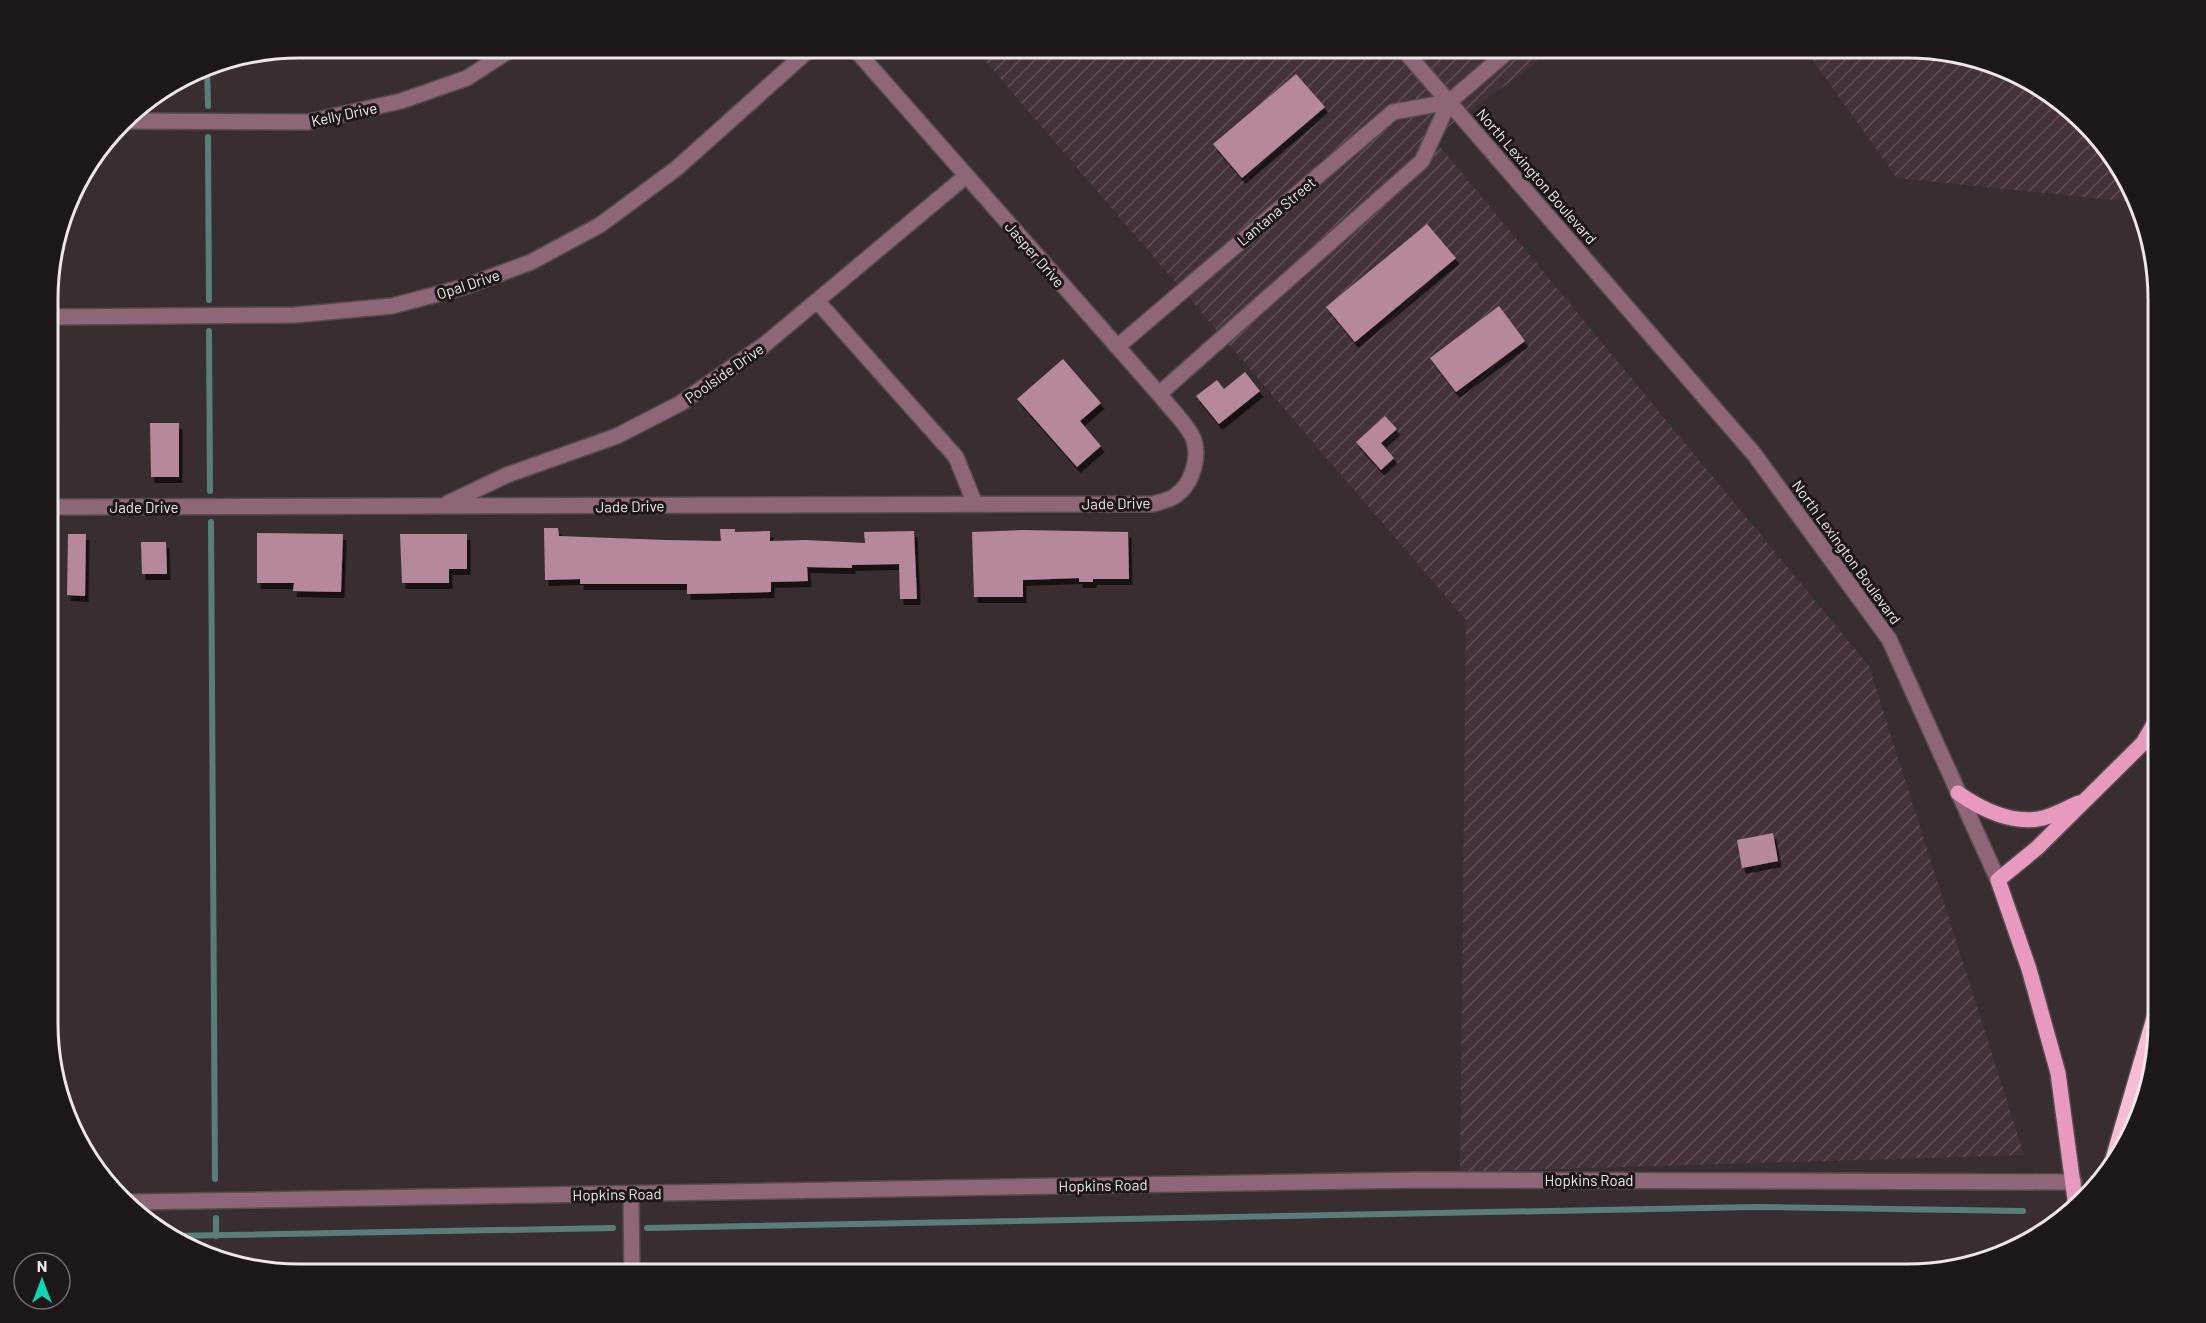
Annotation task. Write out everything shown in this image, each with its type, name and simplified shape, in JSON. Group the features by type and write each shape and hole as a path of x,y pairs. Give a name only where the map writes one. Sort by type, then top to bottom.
{"highway":[{"path":"2123,1130 2145,1054"}],"main road":[{"path":"1998,880 2037,848 2143,743 2148,734"},
{"path":"1958,793 1973,804 1997,814 2018,819 2043,818 2087,799"},
{"name":"North Lexington Boulevard","path":"1998,880 2029,969 2058,1073 2075,1196"}],"street":[{"name":"Kelly Drive","path":"138,121 308,123 401,101 467,78 498,58"},
{"name":"Opal Drive","path":"58,316 295,315 392,306 464,288 531,262 600,225 677,168 800,58"},
{"name":"Jasper Drive","path":"863,58 1159,394 1191,434 1196,448 1193,469"},
{"name":"North Lexington Boulevard","path":"1411,58 1754,454 1889,639 1998,880"},
{"path":"1159,394 1422,161 1449,102 1500,58"},
{"name":"Lantana Street","path":"1117,347 1393,112 1449,102"},
{"name":"Poolside Drive","path":"443,505 507,475 617,435 681,404 764,345 966,176"},
{"path":"817,301 956,457 975,504"},
{"name":"Jade Drive","path":"58,507 1153,504 1174,497 1186,485 1193,469"},
{"name":"Hopkins Road","path":"138,1202 1417,1180 2074,1182"},
{"path":"631,1194 632,1264"}],"shaded area":[{"path":"983,58 1542,58 1433,138 1869,666 2024,1155 1460,1172 1466,620"},
{"path":"1811,58 1922,59 1969,67 2013,83 2053,108 2077,129 2107,166 2127,201 1897,178"}],"building":[{"path":"1296,74 1325,107 1242,178 1213,144"},
{"path":"1427,224 1456,258 1355,342 1326,307"},
{"path":"1499,306 1525,341 1456,392 1430,358"},
{"path":"1063,359 1101,403 1080,421 1101,446 1077,467 1017,399"},
{"path":"1245,372 1260,391 1219,424 1196,396 1217,380 1224,389"},
{"path":"1385,416 1397,429 1381,443 1394,458 1381,470 1356,442"},
{"path":"150,423 179,423 179,477 151,477"},
{"path":"544,528 558,528 559,536 721,541 720,529 735,529 735,532 770,531 770,541 865,543 864,532 914,531 917,599 900,599 899,564 852,565 852,568 807,567 808,581 771,582 771,592 687,594 687,584 580,584 580,579 545,580"},
{"path":"1022,530 1128,532 1129,579 1093,579 1093,582 1079,582 1079,578 1023,580 1023,597 974,597 972,532"},
{"path":"257,533 343,534 341,592 293,591 294,583 257,583"},
{"path":"68,534 86,534 85,596 67,595"},
{"path":"400,534 467,534 467,569 449,569 449,583 402,583"},
{"path":"141,542 166,542 167,574 142,574"},
{"path":"1773,833 1778,861 1742,868 1737,840"}],"waterway":[{"path":"207,77 208,106"},
{"path":"208,137 209,300"},
{"path":"209,331 210,491"},
{"path":"211,522 215,1179"},
{"path":"647,1228 1755,1207 2023,1211"},
{"path":"216,1218 216,1236"},
{"path":"185,1236 613,1228"}]}
